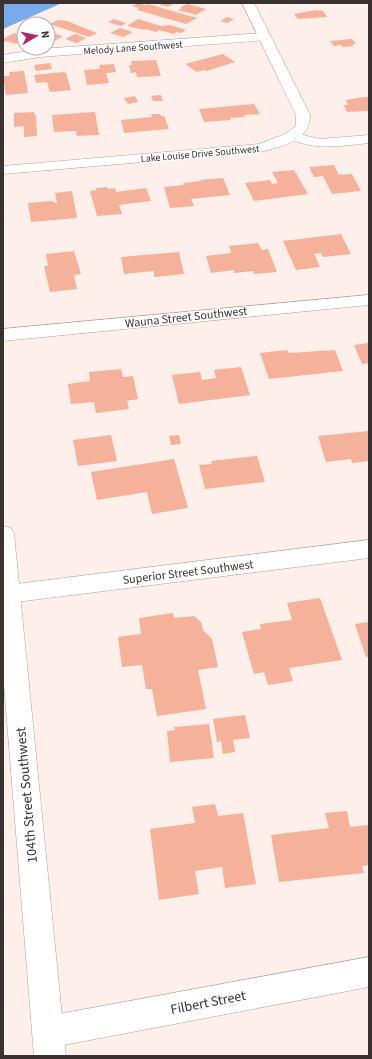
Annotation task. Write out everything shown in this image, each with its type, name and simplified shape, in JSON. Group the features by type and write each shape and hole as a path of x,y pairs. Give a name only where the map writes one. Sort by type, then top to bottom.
{"street":[{"path":"248,3 303,115 302,128 293,135 298,138 315,142 369,139"},
{"name":"Melody Lane Southwest","path":"3,60 40,53 264,37"},
{"name":"Lake Louise Drive Southwest","path":"3,170 260,148 273,145 293,135"},
{"name":"Wauna Street Southwest","path":"3,335 369,300"},
{"name":"104th Street Southwest","path":"3,534 49,1044"},
{"name":"Superior Street Southwest","path":"8,594 369,549"},
{"name":"Filbert Street","path":"49,1044 369,972"}],"water":[{"path":"3,3 62,3 32,16 16,16 16,23 3,29"}],"building":[{"path":"138,3 148,4 197,18 186,24 137,10 139,8 132,6"},
{"path":"156,3 175,3 168,7"},
{"path":"188,4 206,9 196,15 178,10 182,8 180,7"},
{"path":"316,10 323,11 327,17 298,19 294,14"},
{"path":"227,17 234,19 227,23 220,21"},
{"path":"114,19 126,23 121,26 108,22"},
{"path":"138,19 161,26 170,25 186,30 181,33 176,32 174,34 159,30 156,32 127,26"},
{"path":"56,21 67,21 97,33 89,37 56,26"},
{"path":"120,28 133,32 123,37 110,33"},
{"path":"14,33 16,34 16,44 6,41 3,43 3,39"},
{"path":"56,34 63,36 56,40"},
{"path":"75,34 86,38 77,43 65,39"},
{"path":"352,39 356,44 352,44 354,46 334,46 330,41"},
{"path":"223,54 235,62 207,71 197,72 185,64"},
{"path":"156,60 161,76 137,77 136,72 131,73 129,65 132,65 131,61"},
{"path":"50,63 52,69 36,71 34,65"},
{"path":"114,64 116,72 106,73 109,83 87,85 84,70 100,69 99,65"},
{"path":"24,71 28,93 6,95 3,76 10,76 9,72"},
{"path":"66,73 71,90 50,92 47,82 36,83 34,75"},
{"path":"161,95 163,101 153,101 151,96"},
{"path":"135,96 138,102 128,104 124,98"},
{"path":"369,97 369,111 347,112 344,105 348,105 346,100"},
{"path":"254,104 260,114 244,115 245,117 230,118 231,120 204,122 199,109"},
{"path":"34,112 34,115 36,115 37,136 24,137 24,126 14,127 14,113"},
{"path":"95,112 99,135 77,136 76,131 54,132 52,115"},
{"path":"151,114 160,114 161,116 164,116 169,129 124,133 121,120 152,117"},
{"path":"334,165 339,175 352,174 361,191 332,194 323,176 314,177 309,167"},
{"path":"294,170 308,194 254,201 245,183 270,180 272,184 278,183 272,172"},
{"path":"223,178 230,195 191,199 194,206 170,208 164,187 184,185 183,183 201,181 200,180"},
{"path":"107,187 108,189 115,188 116,192 146,188 151,201 119,205 122,214 97,216 90,191 96,190 96,188"},
{"path":"72,191 77,218 31,222 28,203 53,201 54,203 57,203 55,193"},
{"path":"341,234 351,254 323,257 321,253 314,254 320,267 296,270 283,241"},
{"path":"258,243 262,250 268,249 277,272 254,274 253,271 234,273 234,270 211,273 206,256 231,253 229,246"},
{"path":"74,251 81,274 74,275 77,289 50,292 44,266 48,266 46,254"},
{"path":"179,252 184,274 154,277 154,271 124,274 121,257"},
{"path":"369,343 369,363 362,364 354,345"},
{"path":"287,350 289,353 335,350 343,371 269,379 260,353"},
{"path":"241,367 250,395 179,404 172,375 200,372 202,380 216,378 214,370"},
{"path":"121,369 123,377 133,376 138,399 127,401 129,409 96,413 94,402 71,404 68,384 90,381 89,372"},
{"path":"369,431 369,461 352,463 351,459 326,462 318,436"},
{"path":"111,435 117,461 78,466 73,440"},
{"path":"179,435 181,444 171,445 169,436"},
{"path":"257,456 265,482 205,489 199,465 212,464 211,461"},
{"path":"174,459 188,508 152,514 147,492 97,500 91,472"},
{"path":"320,598 342,660 289,668 293,681 268,685 264,672 254,674 242,632 261,629 260,624 292,620 287,603"},
{"path":"173,613 174,618 194,616 201,622 203,630 212,639 218,667 198,670 206,709 157,716 152,689 146,689 142,665 122,667 118,637 141,634 139,618"},
{"path":"369,622 369,657 366,657 355,624"},
{"path":"245,715 250,738 233,740 235,752 223,754 221,741 217,742 213,719"},
{"path":"209,724 214,758 170,762 167,731 175,730 174,727"},
{"path":"215,804 218,816 243,813 256,884 225,888 222,867 195,871 199,894 159,900 150,829 195,823 192,807"},
{"path":"347,811 350,827 369,825 369,865 362,866 364,873 279,882 271,835 329,828 325,813"}]}
